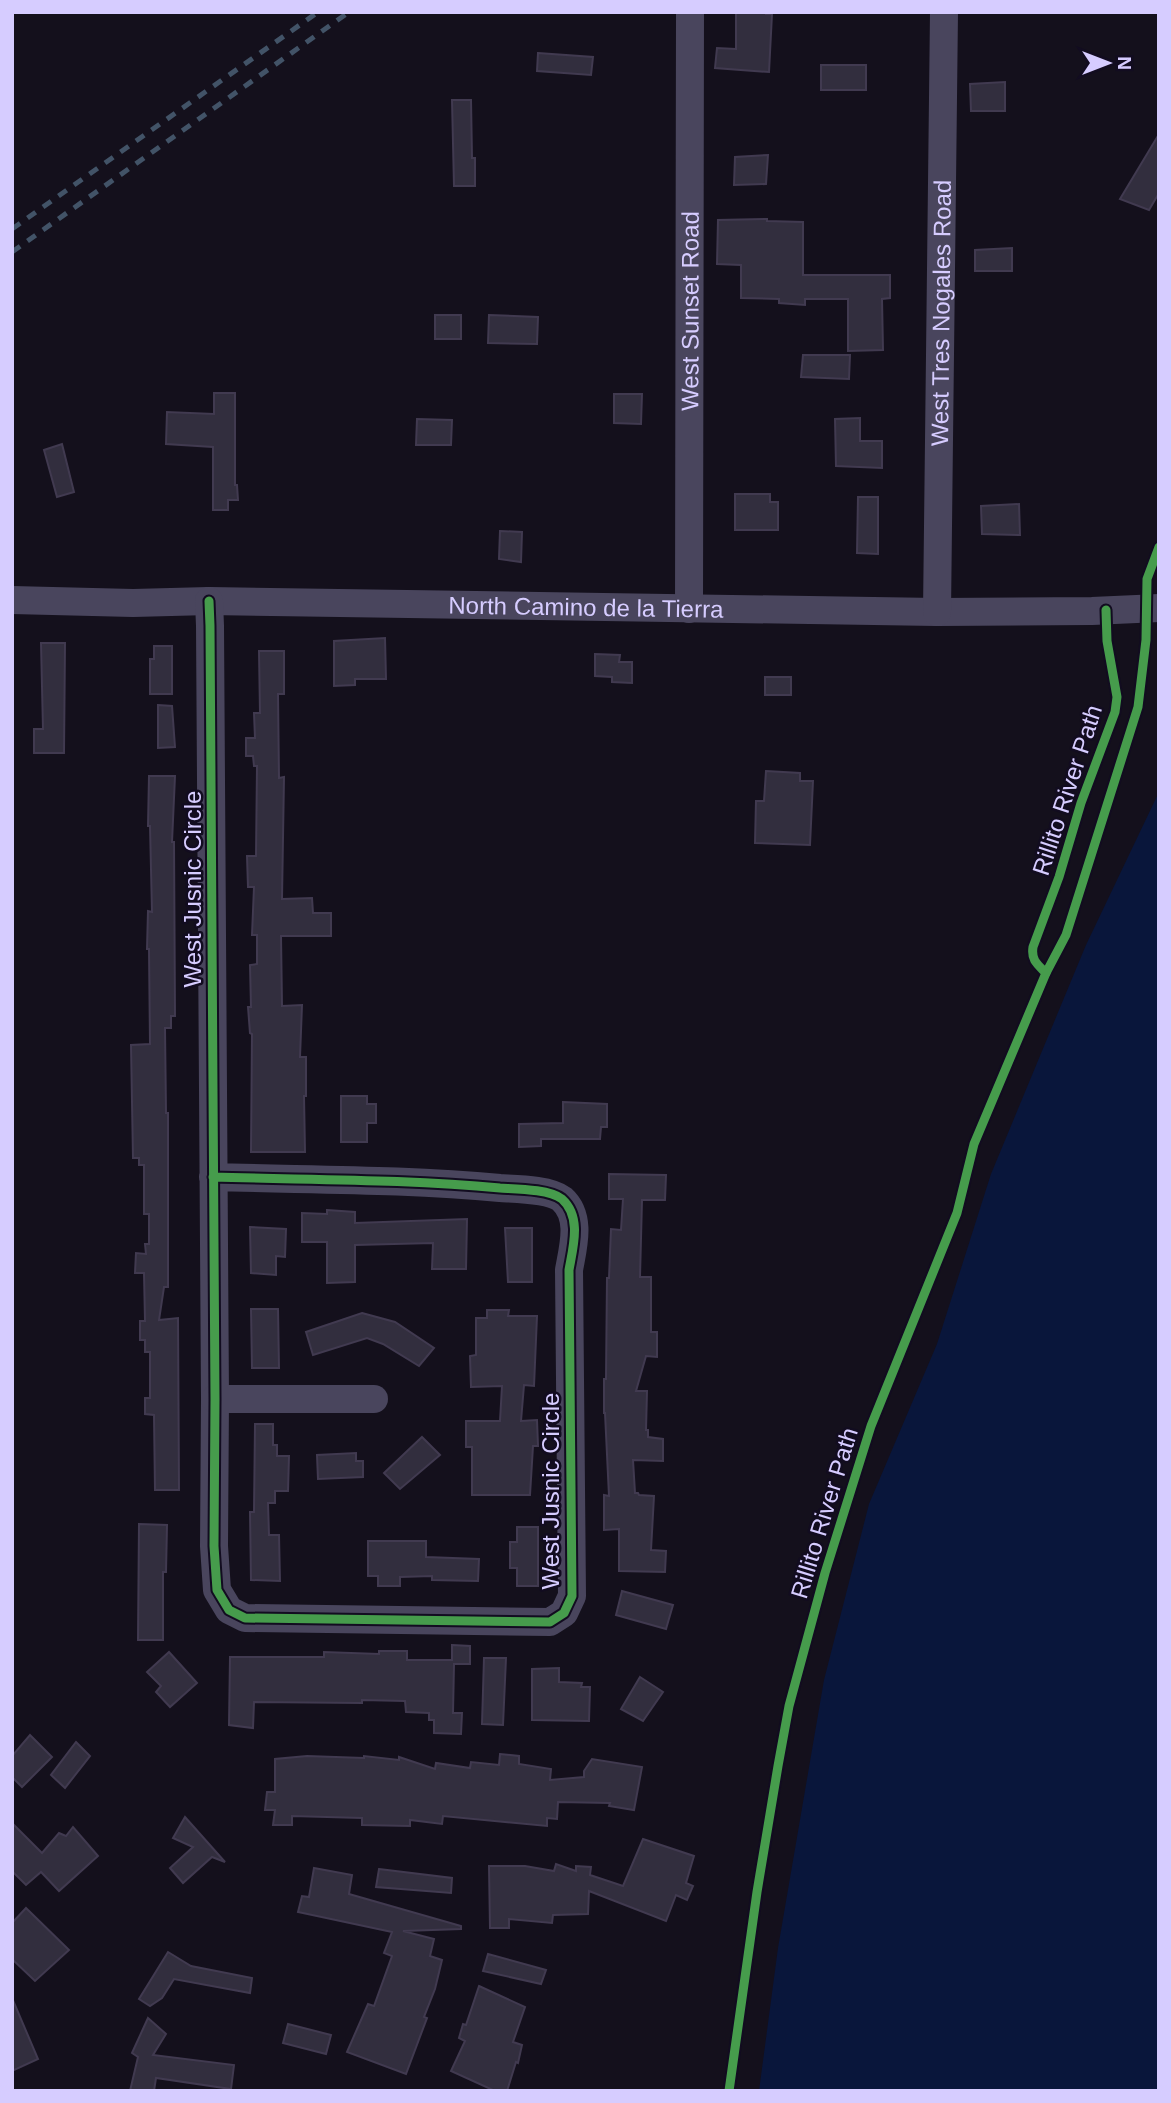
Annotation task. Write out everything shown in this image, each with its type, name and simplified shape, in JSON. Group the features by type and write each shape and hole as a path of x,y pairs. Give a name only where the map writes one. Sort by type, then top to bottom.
{"street":[{"name":"West Sunset Road","path":"689,609 690,12"},
{"name":"West Tres Nogales Road","path":"937,612 944,12"},
{"name":"North Camino de la Tierra","path":"12,600 937,612 1159,608"},
{"name":"West Jusnic Circle","path":"209,601 214,1546 220,1611 245,1618 550,1622 570,1618 569,1270 575,1232 572,1201 536,1191 440,1183 213,1177"},
{"path":"215,1399 374,1399"}],"water":[{"path":"1159,792 1159,2091 759,2091 778,1948 824,1680 869,1504 937,1344 991,1174 1086,945"}],"building":[{"path":"736,12 772,14 769,72 715,68 717,48 736,49"},
{"path":"538,53 593,57 591,75 537,71"},
{"path":"821,65 866,65 866,90 821,90"},
{"path":"1005,82 1005,111 971,111 970,84"},
{"path":"452,100 471,100 475,186 454,186"},
{"path":"1159,134 1159,193 1149,210 1120,199"},
{"path":"768,155 766,184 734,185 735,157"},
{"path":"767,219 803,222 803,275 890,275 890,298 882,299 883,350 848,351 848,299 805,299 805,305 779,303 779,299 741,298 741,265 717,264 718,220"},
{"path":"1012,248 1012,271 975,271 975,250"},
{"path":"435,315 461,315 461,339 435,339"},
{"path":"489,315 538,317 537,344 488,343"},
{"path":"803,355 850,355 849,379 801,377"},
{"path":"214,393 235,393 235,485 238,500 228,500 228,510 213,510 213,447 166,444 167,412 214,414"},
{"path":"614,394 642,394 641,424 614,423"},
{"path":"860,418 860,441 882,441 882,468 836,466 835,419"},
{"path":"417,419 452,420 451,445 416,445"},
{"path":"62,444 74,492 57,497 44,450"},
{"path":"735,494 770,494 770,502 778,502 778,530 735,530"},
{"path":"858,497 878,497 878,554 857,553"},
{"path":"1019,504 1020,535 982,534 981,506"},
{"path":"500,531 522,532 521,562 499,559"},
{"path":"385,638 386,679 355,679 355,685 334,686 334,641"},
{"path":"41,643 65,643 64,753 34,753 34,729 43,729"},
{"path":"154,646 172,646 172,694 150,694 150,659 154,659"},
{"path":"259,651 284,651 284,694 278,694 279,778 284,777 282,899 312,898 313,913 331,913 331,936 281,936 282,1006 302,1005 300,1057 306,1057 305,1152 251,1152 252,1034 248,1007 251,1007 250,965 257,964 257,935 252,935 254,887 248,887 247,856 256,856 257,766 254,766 253,756 246,756 246,738 255,738 254,713 260,713"},
{"path":"595,654 620,655 619,662 632,662 632,683 612,682 612,677 595,676"},
{"path":"765,677 791,677 791,695 765,695"},
{"path":"158,705 172,706 175,747 158,748"},
{"path":"766,771 800,773 800,781 813,781 810,845 755,843 756,801 764,801"},
{"path":"149,776 175,776 172,842 175,1016 171,1016 171,1028 165,1028 168,1287 164,1287 159,1320 178,1318 179,1490 155,1490 154,1415 145,1414 145,1398 150,1398 150,1352 145,1352 145,1340 140,1340 140,1321 145,1321 144,1273 135,1273 136,1253 146,1254 145,1244 149,1244 149,1214 144,1214 144,1165 139,1165 139,1158 133,1158 131,1045 150,1044 147,949 148,911 152,912 148,826"},
{"path":"341,1096 367,1096 367,1104 376,1104 376,1123 367,1123 367,1142 341,1142"},
{"path":"563,1102 607,1104 607,1127 601,1127 600,1139 541,1139 541,1146 519,1147 519,1124 563,1123"},
{"path":"609,1174 666,1175 665,1200 642,1200 640,1277 651,1277 651,1332 657,1332 657,1357 646,1356 636,1391 647,1391 646,1430 648,1437 663,1439 663,1461 633,1460 635,1493 654,1496 651,1550 666,1551 665,1572 619,1571 619,1529 604,1530 604,1495 609,1496 604,1413 607,1278 611,1229 621,1230 623,1199 609,1199"},
{"path":"327,1210 355,1212 355,1223 467,1219 466,1269 432,1269 433,1243 355,1245 355,1282 327,1283 327,1242 302,1242 302,1213 327,1214"},
{"path":"250,1227 286,1229 285,1257 276,1256 276,1275 251,1273"},
{"path":"505,1228 532,1228 532,1282 508,1282"},
{"path":"251,1309 278,1309 279,1368 252,1368"},
{"path":"487,1310 509,1310 508,1316 537,1316 534,1386 524,1385 521,1421 537,1420 538,1446 533,1446 530,1495 472,1495 472,1447 466,1447 466,1421 500,1421 502,1386 471,1387 470,1356 476,1355 476,1318 487,1318"},
{"path":"362,1313 395,1322 434,1348 419,1366 383,1344 367,1338 313,1355 306,1332"},
{"path":"255,1424 273,1424 273,1445 277,1445 277,1456 289,1456 288,1491 275,1491 275,1503 268,1503 269,1535 279,1535 280,1581 251,1580 250,1512 254,1512"},
{"path":"422,1437 440,1455 400,1489 384,1473"},
{"path":"356,1453 356,1461 363,1461 363,1477 318,1479 317,1455"},
{"path":"139,1524 167,1525 166,1572 163,1572 163,1640 138,1640"},
{"path":"517,1527 538,1527 538,1586 517,1586 517,1568 510,1568 510,1542 517,1542"},
{"path":"368,1541 426,1541 426,1557 479,1559 478,1581 432,1580 432,1576 400,1577 400,1586 378,1586 378,1576 368,1576"},
{"path":"622,1591 673,1605 666,1629 616,1615"},
{"path":"452,1645 470,1646 470,1664 454,1664 453,1713 462,1713 461,1734 434,1733 434,1720 429,1720 429,1713 406,1712 405,1701 254,1702 253,1728 229,1725 230,1657 324,1657 324,1652 379,1654 379,1651 407,1651 407,1660 452,1660"},
{"path":"169,1652 197,1683 170,1707 156,1692 161,1686 147,1672"},
{"path":"484,1658 506,1658 503,1725 482,1724"},
{"path":"559,1668 559,1682 582,1683 581,1687 590,1687 589,1721 532,1720 532,1669"},
{"path":"640,1677 663,1692 643,1721 621,1709"},
{"path":"30,1735 52,1757 22,1787 12,1777 12,1756"},
{"path":"76,1742 90,1756 65,1788 51,1775"},
{"path":"500,1754 519,1756 519,1764 551,1769 550,1780 584,1777 584,1771 592,1759 642,1767 634,1810 609,1806 610,1803 558,1802 557,1819 547,1818 547,1826 443,1816 442,1824 410,1820 410,1826 362,1825 362,1818 292,1816 292,1825 273,1825 275,1810 265,1810 267,1792 275,1792 275,1759 364,1756 399,1760 399,1757 435,1769 436,1763 470,1768 471,1762 499,1765"},
{"path":"185,1817 225,1862 212,1857 183,1883 170,1868 193,1847 173,1838"},
{"path":"12,1823 42,1853 59,1833 66,1836 73,1827 98,1856 59,1891 41,1872 26,1885 12,1871"},
{"path":"643,1839 694,1856 686,1883 693,1886 687,1900 676,1895 666,1921 589,1891 588,1914 553,1915 552,1923 509,1919 509,1928 490,1928 489,1866 525,1866 554,1871 556,1864 576,1871 576,1866 591,1867 590,1875 623,1886"},
{"path":"314,1868 352,1875 349,1894 461,1926 461,1929 403,1931 434,1939 430,1956 442,1960 424,2017 427,2018 406,2074 347,2052 368,2004 374,2006 392,1956 384,1953 392,1932 298,1912 302,1896 309,1897"},
{"path":"379,1869 452,1878 451,1893 376,1887"},
{"path":"26,1908 69,1950 35,1981 12,1959 12,1923"},
{"path":"168,1952 191,1966 252,1978 250,1993 174,1979 162,1998 150,2006 139,1999"},
{"path":"488,1954 546,1970 541,1984 483,1971"},
{"path":"479,1986 525,2007 513,2042 522,2045 507,2091 495,2091 451,2071 465,2041 459,2038"},
{"path":"12,1998 38,2059 12,2071"},
{"path":"148,2018 166,2034 153,2055 234,2065 231,2089 156,2078 154,2091 130,2091 138,2057 132,2053"},
{"path":"288,2024 331,2035 326,2054 283,2043"}],"railway":[{"path":"12,229 318,12"},
{"path":"12,252 349,12"}],"cycle path":[{"path":"1046,973 1066,935 1138,707 1146,640 1147,579 1159,547"},
{"path":"209,601 214,1546 217,1590 229,1610 245,1618 550,1622 564,1613 572,1596 569,1270 575,1233 568,1206 556,1196 523,1189 392,1181 213,1177"},
{"name":"Rillito River Path","path":"729,2091 757,1892 789,1706 825,1573 871,1426 957,1213 974,1144 1046,973 1034,959 1033,947 1059,877 1081,803 1115,712 1117,697 1107,641 1106,610"}]}
